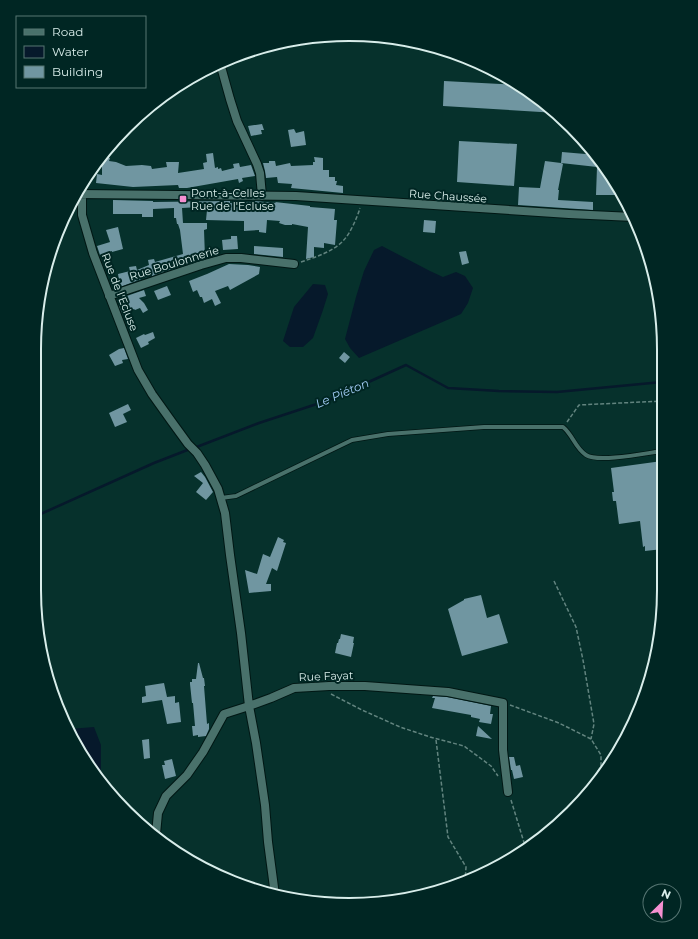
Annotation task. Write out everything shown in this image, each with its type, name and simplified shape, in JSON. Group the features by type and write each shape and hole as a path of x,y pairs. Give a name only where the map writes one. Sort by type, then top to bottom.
{"street":[{"path":"222,69 238,121 260,173 262,196"},
{"name":"Rue Chaussée","path":"83,194 296,196 627,217"},
{"name":"Rue de l'Ecluse","path":"80,198 82,215 93,253 138,370 152,394 205,465 214,480 221,498"},
{"name":"Rue Boulonnerie","path":"109,296 226,258 241,258 294,264"},
{"path":"221,498 225,513 249,706 265,805 274,889"},
{"name":"Rue Fayat","path":"156,830 158,813 166,796 187,775 203,752 224,714 271,698 294,688 365,686 448,692 503,703"},
{"path":"503,703 504,750 508,792"}],"lane":[{"path":"221,498 236,496 352,440 388,434 484,426 563,427 568,430 580,450 587,456 596,458 613,458 657,452"}],"path":[{"path":"294,264 321,255 344,241 359,212 361,201"},
{"path":"563,427 579,405 657,400"},
{"path":"554,581 576,627 594,724 590,739"},
{"path":"330,694 400,727 436,739 464,746 491,766 500,779"},
{"path":"503,703 559,723 590,739 601,755 600,768"},
{"path":"436,739 448,838 466,867 465,876"},
{"path":"508,792 524,843"}],"water":[{"path":"382,246 443,277 456,272 465,276 473,288 468,303 461,314 359,358 350,348 345,339 364,271 374,250"},
{"path":"313,284 325,285 328,294 313,338 303,347 290,347 283,341 294,307"},
{"path":"94,727 101,745 100,770 82,744 74,729"}],"building":[{"path":"444,81 507,84 546,112 443,106"},
{"path":"262,124 264,130 261,130 262,134 251,136 248,126"},
{"path":"294,129 296,133 304,131 306,145 291,147 288,130"},
{"path":"459,141 517,144 514,186 457,182"},
{"path":"562,152 587,154 597,167 561,163"},
{"path":"213,153 215,168 221,168 222,171 234,168 233,164 239,163 240,167 251,165 255,176 242,178 243,181 239,183 238,179 187,188 179,188 178,185 133,187 96,183 97,174 102,175 102,166 108,158 110,158 109,161 126,166 151,166 152,169 167,167 166,162 179,162 178,173 204,169 203,163 207,162 206,154"},
{"path":"314,157 323,158 323,170 329,170 329,177 335,177 335,181 337,181 336,185 343,186 343,193 291,188 292,184 278,183 277,177 266,178 263,163 275,161 276,166 290,163 291,166 313,165 313,162 315,162"},
{"path":"545,161 563,164 558,190 558,200 593,202 593,210 518,205 519,187 540,188"},
{"path":"597,167 616,195 596,195"},
{"path":"113,200 153,202 230,201 230,203 253,201 335,209 334,220 337,220 335,245 324,243 324,248 314,247 314,257 306,259 308,227 292,224 285,225 279,223 280,221 267,220 266,233 259,232 259,230 244,231 244,221 206,220 207,210 199,210 199,207 182,208 183,223 207,223 207,229 204,230 205,257 172,267 172,269 120,287 118,274 130,271 129,267 136,266 137,270 149,265 148,260 154,259 155,262 183,254 180,230 176,218 174,218 174,208 153,209 153,217 142,217 142,214 113,214"},
{"path":"424,220 436,221 435,233 423,232"},
{"path":"118,227 123,249 100,255 97,246 110,242 106,230"},
{"path":"231,236 237,236 238,249 223,250 222,240 231,239"},
{"path":"254,246 283,248 283,257 254,254"},
{"path":"466,251 469,263 462,265 459,252"},
{"path":"229,264 260,267 259,274 230,290 228,286 215,291 221,303 215,306 212,299 204,303 197,290 193,292 189,281"},
{"path":"167,286 171,295 158,300 154,291"},
{"path":"144,290 146,296 139,298 148,310 143,313 140,308 134,309 123,315 118,299"},
{"path":"153,332 155,338 148,342 149,344 141,348 136,338"},
{"path":"124,348 128,359 122,360 123,363 115,366 109,355 119,349"},
{"path":"344,352 350,357 345,363 339,358"},
{"path":"128,404 131,410 123,414 127,422 115,427 109,413"},
{"path":"657,462 657,550 645,551 645,546 643,547 640,521 619,524 616,501 613,501 612,492 614,492 611,468"},
{"path":"201,472 213,492 206,500 196,492 203,483 194,476"},
{"path":"278,537 286,543 277,571 272,568 266,584 271,584 271,591 249,593 245,570 257,574 263,554 270,557"},
{"path":"481,595 487,618 499,614 508,643 462,656 448,609 464,599"},
{"path":"341,634 354,637 351,657 335,653"},
{"path":"198,663 204,678 207,724 209,723 209,729 206,736 198,737 198,735 193,736 192,726 195,726 190,682 192,682 192,679 196,679"},
{"path":"164,683 167,697 175,696 175,703 179,702 181,722 167,724 162,700 142,703 142,697 146,696 145,686"},
{"path":"433,696 447,697 491,706 490,714 493,714 491,724 479,722 480,719 471,717 471,715 432,708 435,698 432,698"},
{"path":"478,726 492,739 476,736"},
{"path":"149,739 150,758 144,759 142,740"},
{"path":"509,757 514,757 516,766 520,765 523,777 514,779"},
{"path":"172,759 176,776 165,779 162,765 165,765 164,761"}],"waterway":[{"name":"Le Piéton","path":"194,448 259,423 329,400 406,365 448,388 557,392 657,382"},
{"name":"Le Piéton","path":"41,514 154,463 190,449"}],"place":[{"name":"Pont-à-Celles Rue de l'Ecluse","path":"183,199"}]}
